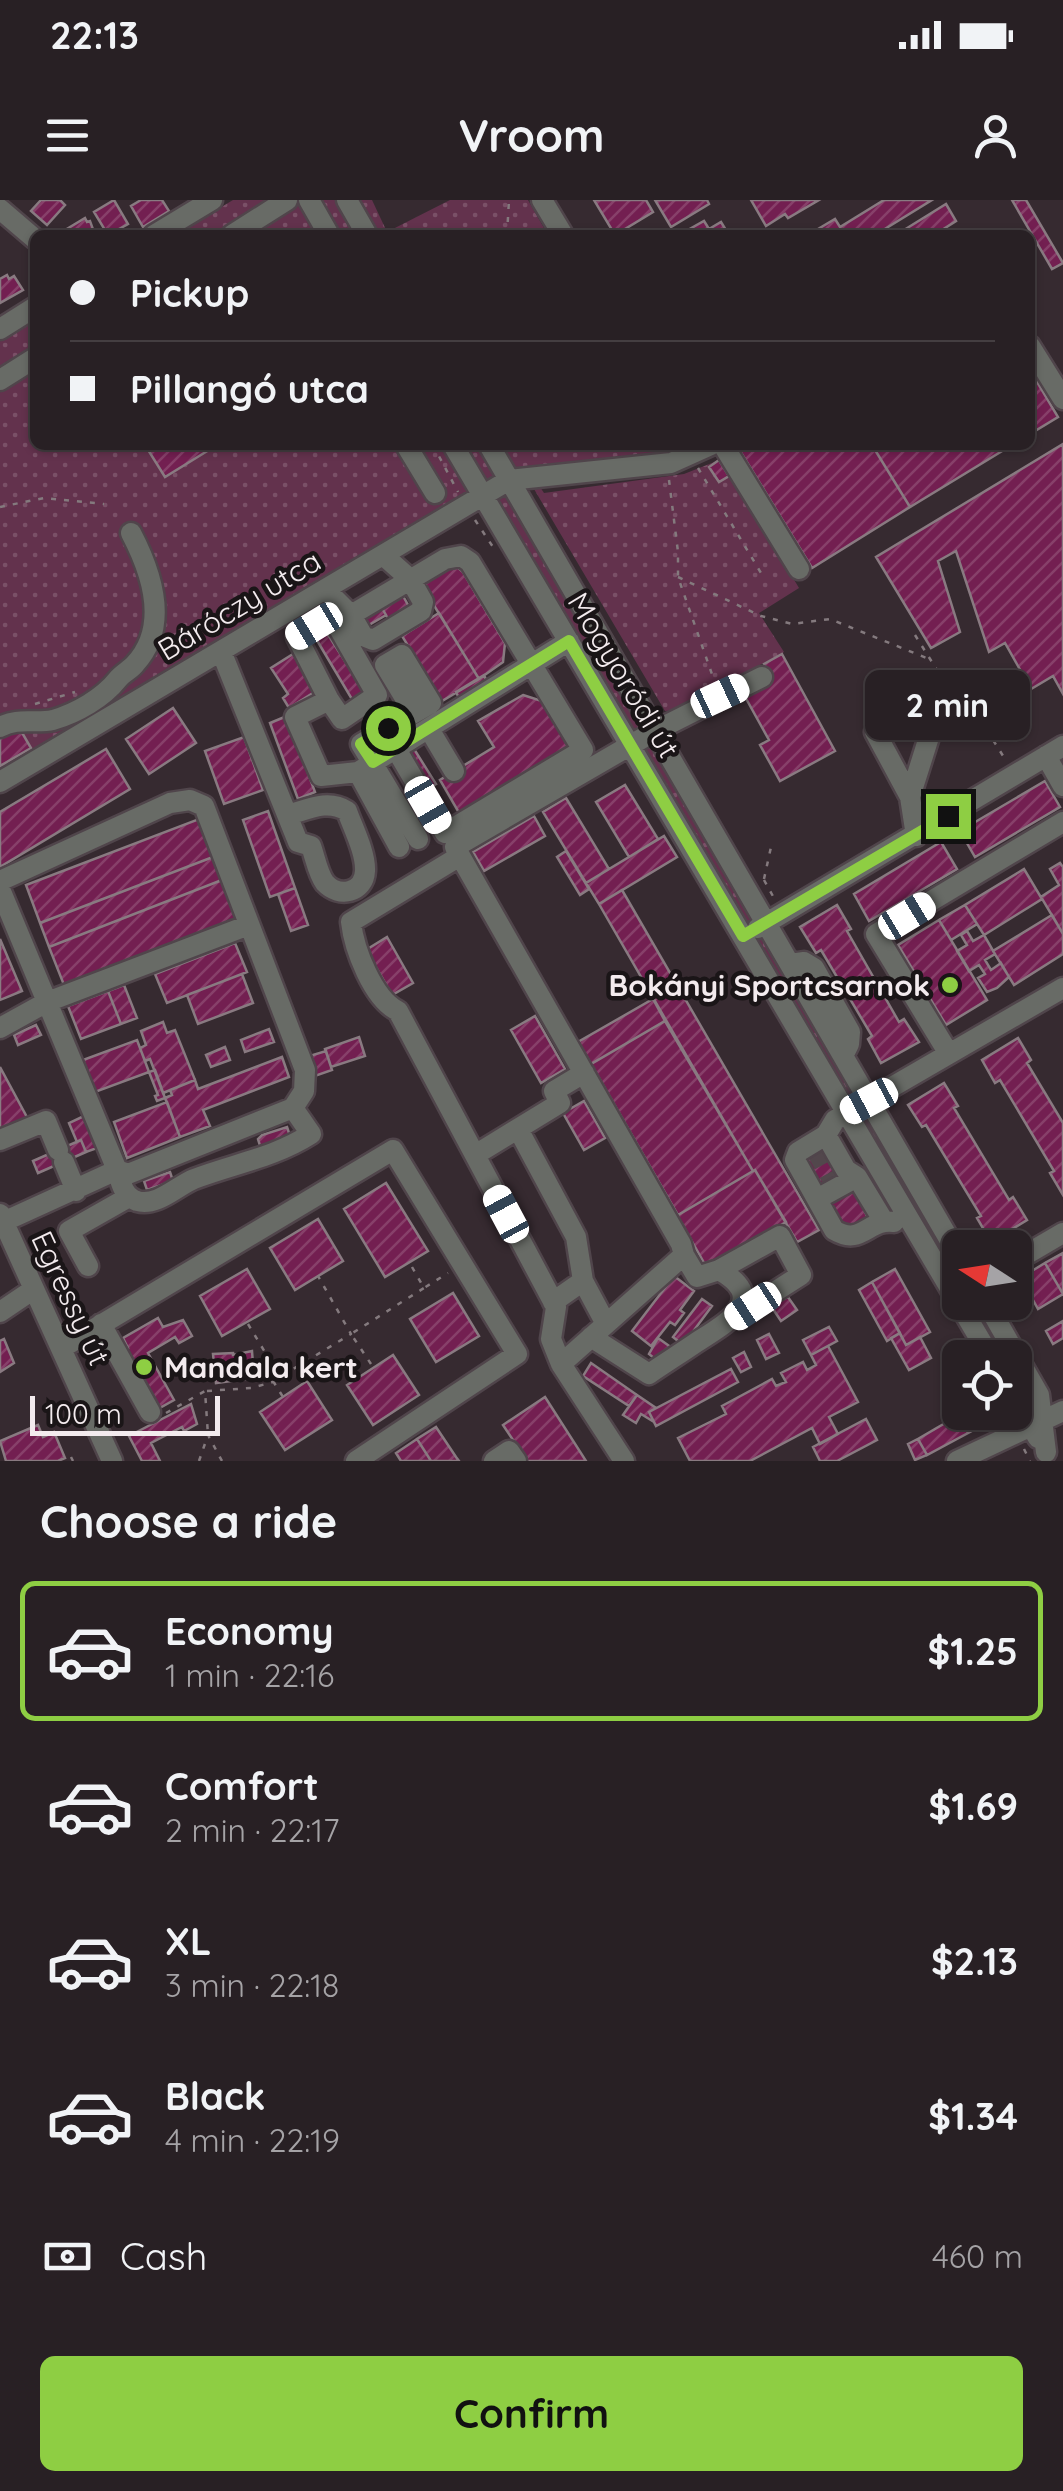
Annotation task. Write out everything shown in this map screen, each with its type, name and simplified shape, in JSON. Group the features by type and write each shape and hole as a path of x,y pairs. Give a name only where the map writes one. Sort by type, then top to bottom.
{"street":[{"path":"162,230 212,200"},
{"path":"240,230 287,200"},
{"path":"309,200 326,230"},
{"path":"347,200 365,230"},
{"path":"542,200 560,230"},
{"path":"0,209 30,235"},
{"path":"0,329 30,311"},
{"path":"1035,354 1063,399"},
{"path":"0,380 30,361"},
{"path":"409,450 435,493"},
{"name":"Mogyoródi út","path":"456,450 942,1271"},
{"name":"Mogyoródi út","path":"492,450 944,1230"},
{"path":"726,450 798,569"},
{"path":"509,480 683,455"},
{"name":"Báróczy utca","path":"0,782 509,480"},
{"path":"0,726 24,720 51,721 88,705 110,690 148,645 155,616 154,588 131,534"},
{"path":"325,589 351,615 363,636 372,640 421,610 423,602 410,579 382,555"},
{"path":"351,615 453,556 470,562 584,750 444,834 396,749"},
{"path":"332,616 377,695 342,719 329,700 297,637 332,616"},
{"path":"329,700 295,717 321,776 365,767 569,641"},
{"path":"221,652 298,842 311,846 322,880 333,889 357,889 366,867 347,810 322,804 288,815"},
{"path":"518,1129 576,1237 583,1281 598,1331 649,1374 801,1275 780,1236 719,1270 698,1277 455,847 655,731 762,676"},
{"path":"910,797 941,699 936,694 879,725 875,732 910,797 916,836"},
{"path":"408,843 365,767 361,744 414,713"},
{"path":"430,729 454,771"},
{"path":"743,936 1055,751 1063,786"},
{"path":"0,882 170,803 190,800 204,806 305,1070 304,1092 293,1108 128,1174 117,1170 76,1191 2,1218"},
{"path":"949,1054 876,934 1063,822"},
{"path":"460,856 351,922 354,946 386,1005 398,1010 554,1302 551,1339 561,1364 624,1461"},
{"path":"0,890 129,1197 150,1203 192,1180 282,1152 312,1134 293,1108"},
{"path":"0,1028 47,1002 250,925"},
{"path":"912,1224 883,1220 855,1236 845,1237 834,1230 795,1160 798,1152 818,1142 835,1120 1063,988"},
{"path":"0,1019 24,1013"},
{"path":"475,1155 560,1103 554,1091 584,1074"},
{"path":"0,1140 46,1120 76,1191"},
{"path":"818,1142 858,1177 883,1220"},
{"path":"62,1348 393,1150 517,1354 356,1461"},
{"path":"817,1199 836,1185 858,1177"},
{"path":"88,1266 70,1230 129,1197"},
{"name":"Egressy út","path":"2,1218 112,1461"},
{"path":"1032,1251 1063,1232"},
{"path":"561,1364 684,1255"},
{"path":"719,1270 738,1280 744,1296 741,1308 730,1321"},
{"path":"554,1302 583,1281"},
{"path":"0,1312 34,1289"},
{"path":"996,1320 1050,1417 1049,1456"},
{"path":"101,1324 152,1415"},
{"path":"1039,1395 1063,1402"},
{"path":"957,1461 1050,1417"},
{"path":"494,1461 509,1451 516,1461"}],"path":[{"path":"507,230 509,200"},
{"path":"720,696 678,577 668,476 683,455 764,578"},
{"path":"0,507 44,498 104,504"},
{"path":"678,577 761,616 792,624 830,619 930,658"},
{"path":"915,635 946,685 966,697 1006,760"},
{"path":"37,703 74,692"},
{"path":"152,1415 205,1391 251,1388 273,1382 462,1264"},
{"path":"412,1267 424,1288"},
{"path":"318,1276 370,1364"},
{"path":"248,1324 280,1377"},
{"path":"273,1382 283,1397"},
{"path":"199,1461 208,1435 205,1391"},
{"path":"208,1435 222,1461"}],"shaded area":[{"path":"233,200 276,200 227,230 183,230"},
{"path":"287,200 347,200 364,230 240,230"},
{"path":"354,200 372,200 386,230 371,230"},
{"path":"450,200 528,200 545,230 391,230"},
{"path":"30,323 30,351 0,369 0,341"},
{"path":"30,361 30,450 492,450 944,1230 942,1274 483,496 0,782 0,380"},
{"path":"502,450 664,450 660,455 532,472 513,467"},
{"path":"722,459 799,588 759,613 784,652 677,710 665,711 534,489 540,487 544,493 684,474"},
{"path":"969,1320 996,1320 1007,1340 981,1340"},
{"path":"1032,1383 1039,1395 1032,1407"}],"building":[{"path":"41,200 60,200 65,205 47,225 31,211"},
{"path":"114,200 128,224 117,230 105,230 94,212"},
{"path":"141,200 162,200 169,211 143,227 131,206"},
{"path":"594,200 646,200 653,212 623,230 612,230"},
{"path":"655,200 707,200 709,204 671,227"},
{"path":"751,200 819,200 766,226"},
{"path":"884,200 932,200 883,230 816,230 835,219 840,227"},
{"path":"1012,200 1026,200 1063,263 1052,269 1035,240 1035,230 1029,230"},
{"path":"946,204 956,221 942,230 904,230"},
{"path":"85,218 93,230 65,230"},
{"path":"704,221 709,229 721,222 726,230 688,230"},
{"path":"7,275 9,279 14,276 23,290 0,303 0,279"},
{"path":"1035,378 1058,417 1035,431"},
{"path":"1063,444 1063,694 1053,676 1031,689 1005,643 989,652 956,551 938,561 960,632 931,648 876,557"},
{"path":"148,450 209,450 165,477"},
{"path":"875,450 910,507 812,568 740,451"},
{"path":"875,450 1004,450 910,507"},
{"path":"719,460 729,476 719,482 709,467"},
{"path":"446,566 456,566 463,572 505,643 503,662 479,679 419,581"},
{"path":"403,596 412,612 391,624 382,608"},
{"path":"382,608 386,615 362,629 357,619"},
{"path":"439,613 479,679 442,701 402,636"},
{"path":"325,630 361,686 363,694 353,701 315,637"},
{"path":"293,654 316,691 289,708 283,698 288,694 271,668"},
{"path":"782,654 835,751 780,781 760,745 769,740 743,693 771,678 764,664"},
{"path":"484,675 487,682 459,698 456,692"},
{"path":"523,695 545,702 572,751 462,818 440,780 494,747 478,721"},
{"path":"173,708 196,743 149,774 126,739"},
{"path":"287,716 315,792 298,799 270,723"},
{"path":"17,724 31,748 0,766 0,734"},
{"path":"244,737 263,790 224,804 205,751"},
{"path":"106,749 130,789 0,867 0,812"},
{"path":"414,749 436,784 426,790 405,755"},
{"path":"1045,781 1060,807 975,857 960,831"},
{"path":"625,785 658,839 629,857 596,802"},
{"path":"566,798 609,869 586,883 543,812"},
{"path":"268,811 295,888 270,897 243,820"},
{"path":"534,816 545,836 484,871 473,852"},
{"path":"199,819 213,857 40,923 26,885"},
{"path":"664,836 677,857 599,904 586,883"},
{"path":"941,842 957,869 869,921 854,894"},
{"path":"566,851 589,889 580,895 557,857"},
{"path":"213,857 222,880 49,947 40,923"},
{"path":"1060,863 1063,934 1041,897 1059,885 1050,869"},
{"path":"1024,869 1042,899 984,935 965,905"},
{"path":"222,880 237,919 64,985 49,947"},
{"path":"295,888 308,925 291,931 278,894"},
{"path":"622,890 819,1230 797,1242 599,904"},
{"path":"837,905 851,929 847,931 899,1022 904,1019 919,1042 881,1063 868,1039 872,1036 821,950 816,953 800,927"},
{"path":"965,905 977,924 951,940 939,920"},
{"path":"1052,915 1063,934 1063,954 1014,985 993,951"},
{"name":"Bokányi Sportcsarnok","path":"939,920 987,1000 946,1025 898,945"},
{"path":"967,931 973,941 984,935 995,954 985,960 991,970 1001,963 1009,977 997,988 987,992 978,978 985,974 979,965 969,971 957,951 967,945 961,935"},
{"path":"387,937 413,983 392,995 366,950"},
{"path":"0,939 22,991 0,1000"},
{"path":"235,943 247,972 167,1003 155,974"},
{"path":"242,974 253,1003 198,1024 187,995"},
{"path":"124,985 137,1018 121,1024 108,991"},
{"path":"108,991 121,1024 81,1039 68,1006"},
{"path":"653,999 665,1021 591,1064 578,1042"},
{"path":"535,1016 565,1069 541,1083 511,1030"},
{"path":"665,1021 753,1171 678,1215 591,1064"},
{"path":"163,1022 167,1033 175,1030 195,1080 163,1093 150,1059 145,1061 140,1048 146,1045 141,1031"},
{"path":"36,1025 41,1035 18,1045 14,1035"},
{"path":"269,1029 274,1042 245,1052 241,1040"},
{"path":"359,1037 365,1056 331,1067 325,1049"},
{"path":"1018,1038 1031,1060 1027,1063 1063,1123 1063,1195 1050,1173 1054,1171 1000,1080 995,1083 982,1060"},
{"path":"137,1040 149,1072 95,1092 83,1060"},
{"path":"225,1047 230,1060 211,1067 206,1055"},
{"path":"326,1051 332,1070 312,1077 306,1057"},
{"path":"282,1057 289,1077 203,1110 210,1126 180,1137 165,1098 172,1095 170,1090 195,1080 198,1089"},
{"path":"0,1067 29,1121 0,1134"},
{"path":"155,1070 165,1098 157,1101 149,1072"},
{"path":"944,1083 958,1106 954,1108 1009,1200 1013,1197 1027,1220 1011,1230 984,1230 977,1218 981,1216 926,1125 922,1127 908,1105"},
{"path":"584,1101 605,1138 584,1150 563,1113"},
{"path":"167,1102 180,1137 127,1158 114,1122"},
{"path":"84,1116 97,1148 86,1152 69,1123"},
{"path":"287,1127 292,1142 261,1149 258,1139 262,1135"},
{"path":"828,1139 848,1175 820,1191 800,1155"},
{"path":"81,1140 86,1152 38,1173 33,1161"},
{"path":"755,1170 786,1222 707,1268 682,1224 678,1226 673,1218"},
{"path":"170,1172 173,1181 147,1190 144,1181"},
{"path":"386,1183 428,1251 385,1277 344,1209"},
{"path":"857,1186 870,1210 865,1212 869,1220 848,1232 825,1203"},
{"path":"318,1219 343,1261 295,1290 270,1248"},
{"path":"1063,1253 1063,1294 1045,1263"},
{"path":"1045,1263 1063,1294 1038,1309 1032,1301 1032,1271"},
{"path":"247,1269 270,1309 222,1336 200,1296"},
{"path":"895,1269 930,1332 906,1345 872,1282"},
{"path":"674,1276 694,1291 675,1325 670,1322 651,1346 632,1331"},
{"path":"872,1282 900,1333 887,1341 859,1290"},
{"path":"453,1293 479,1336 436,1362 410,1319"},
{"path":"781,1295 784,1299 788,1297 797,1310 781,1321 769,1303"},
{"path":"702,1299 712,1306 683,1345 673,1337"},
{"name":"Mandala kert","path":"158,1318 163,1327 183,1320 192,1336 179,1343 175,1337 148,1353 174,1400 156,1410 123,1351 128,1348 123,1338"},
{"path":"1063,1321 1063,1338 1053,1344 1046,1331"},
{"path":"829,1327 837,1341 811,1355 803,1340"},
{"path":"900,1333 906,1345 920,1337 931,1358 909,1370 891,1338"},
{"path":"769,1334 779,1353 766,1359 757,1340"},
{"path":"658,1338 672,1348 660,1363 649,1354"},
{"path":"4,1339 14,1363 0,1372 0,1341"},
{"path":"828,1346 858,1402 829,1417 838,1434 820,1444 812,1428 750,1461 690,1461 678,1438 726,1414 722,1406 772,1379 776,1386 786,1382 781,1373 803,1362 807,1370 816,1365 811,1355"},
{"path":"252,1351 254,1378 216,1383 213,1354"},
{"path":"744,1352 751,1367 741,1372 733,1358"},
{"path":"393,1355 419,1395 373,1425 347,1385"},
{"path":"591,1363 637,1395 629,1406 583,1376"},
{"path":"731,1369 738,1382 656,1426 649,1412"},
{"path":"307,1381 332,1420 285,1450 260,1412"},
{"path":"637,1395 656,1408 649,1412 654,1422 641,1414 636,1423 623,1415"},
{"path":"545,1397 586,1461 527,1461 503,1425"},
{"name":"Mandala kert","path":"191,1404 197,1424 151,1443 160,1461 142,1461 129,1436"},
{"path":"866,1419 877,1440 837,1461 820,1461 813,1447"},
{"path":"38,1425 43,1437 54,1432 65,1458 6,1461 0,1441"},
{"path":"942,1425 942,1430 968,1433 927,1455 918,1439"},
{"path":"436,1427 459,1461 431,1461 417,1439"},
{"path":"417,1439 431,1461 401,1461 396,1453"},
{"path":"918,1439 927,1455 915,1460 908,1444"}],"tunnel":[{"path":"814,1147 834,1183"}],"place":[{"name":"Bokányi Sportcsarnok","path":"950,985"},
{"name":"Mandala kert","path":"144,1367"}],"route":[{"path":"388,728 361,744 373,762 569,641 743,936 948,816"}]}
